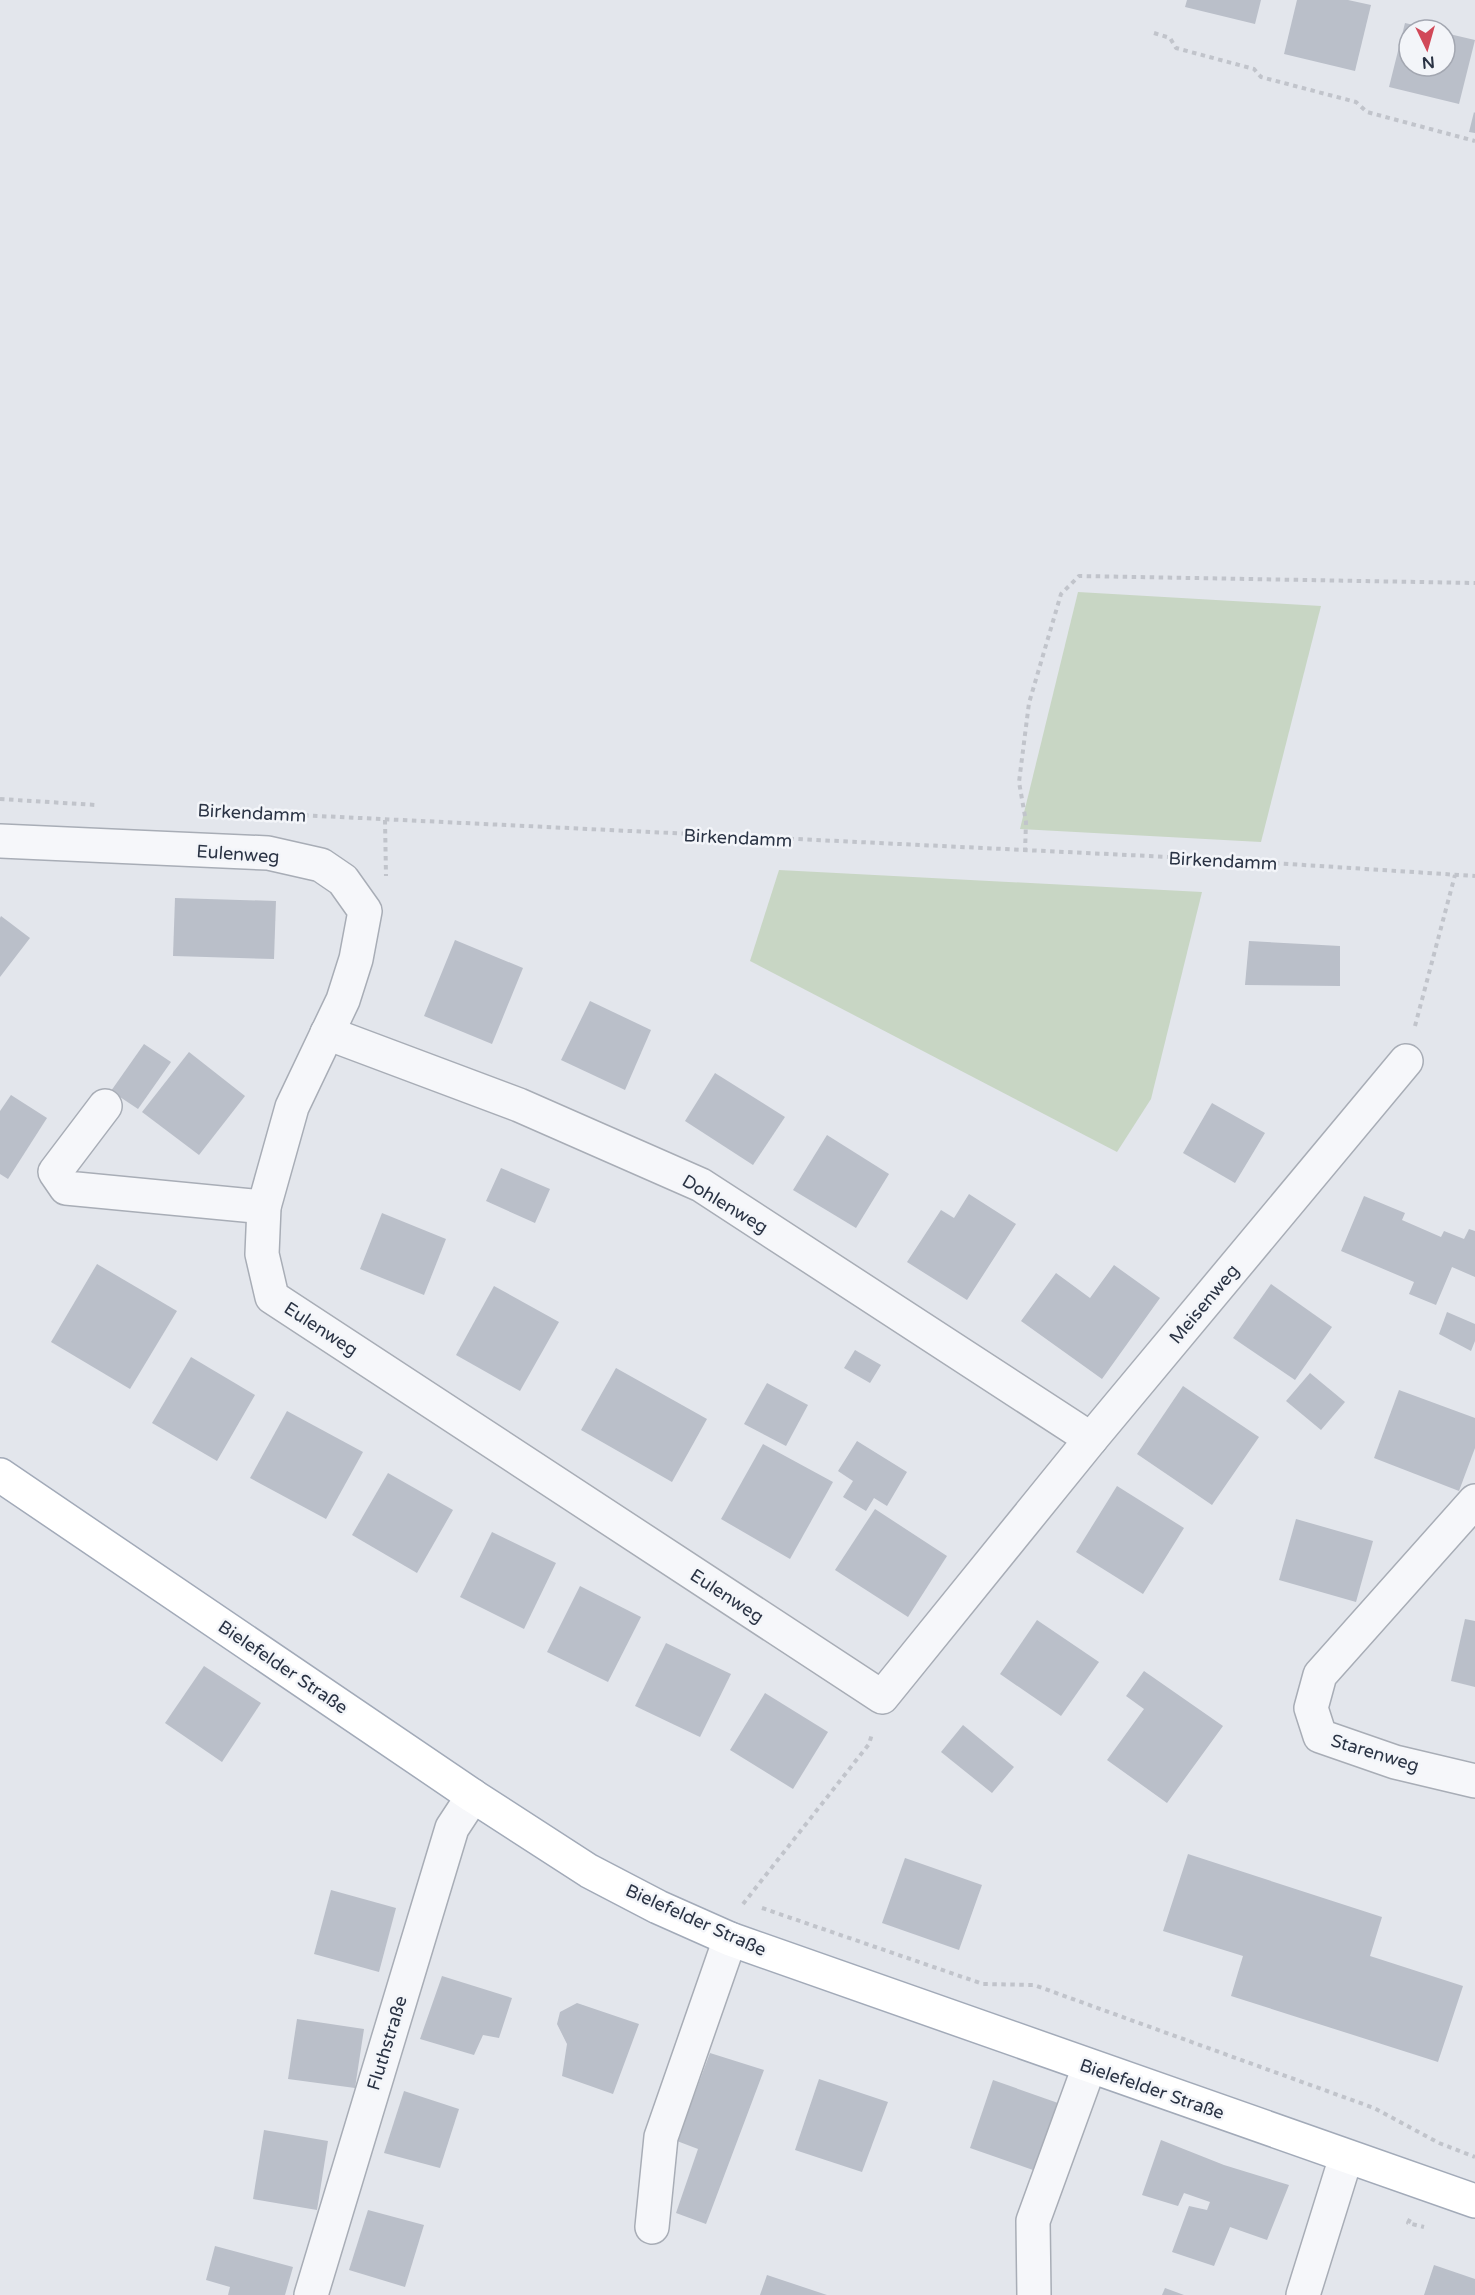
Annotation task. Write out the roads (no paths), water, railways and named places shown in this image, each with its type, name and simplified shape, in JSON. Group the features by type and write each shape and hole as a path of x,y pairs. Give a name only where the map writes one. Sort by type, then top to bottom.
{"main road":[{"name":"Bielefelder Straße","path":"0,1475 473,1796 589,1871 658,1907 730,1939 1346,2157 1424,2181 1475,2201"}],"street":[{"name":"Eulenweg","path":"0,840 268,853 321,865 343,880 365,911 356,959 343,1000 292,1107 264,1207 262,1254 272,1297 882,1697"},
{"name":"Dohlenweg","path":"327,1033 519,1105 700,1185 1091,1439"},
{"name":"Meisenweg","path":"882,1697 1091,1439 1406,1061"},
{"path":"105,1106 55,1172 66,1188 264,1207"},
{"name":"Starenweg","path":"1475,1501 1320,1675 1311,1708 1320,1736 1395,1762 1475,1781"},
{"name":"Fluthstraße","path":"311,2295 452,1828 473,1796"},
{"path":"652,2227 662,2137 730,1939"},
{"path":"1034,2295 1033,2221 1089,2067"},
{"path":"1303,2295 1346,2157"}]}
